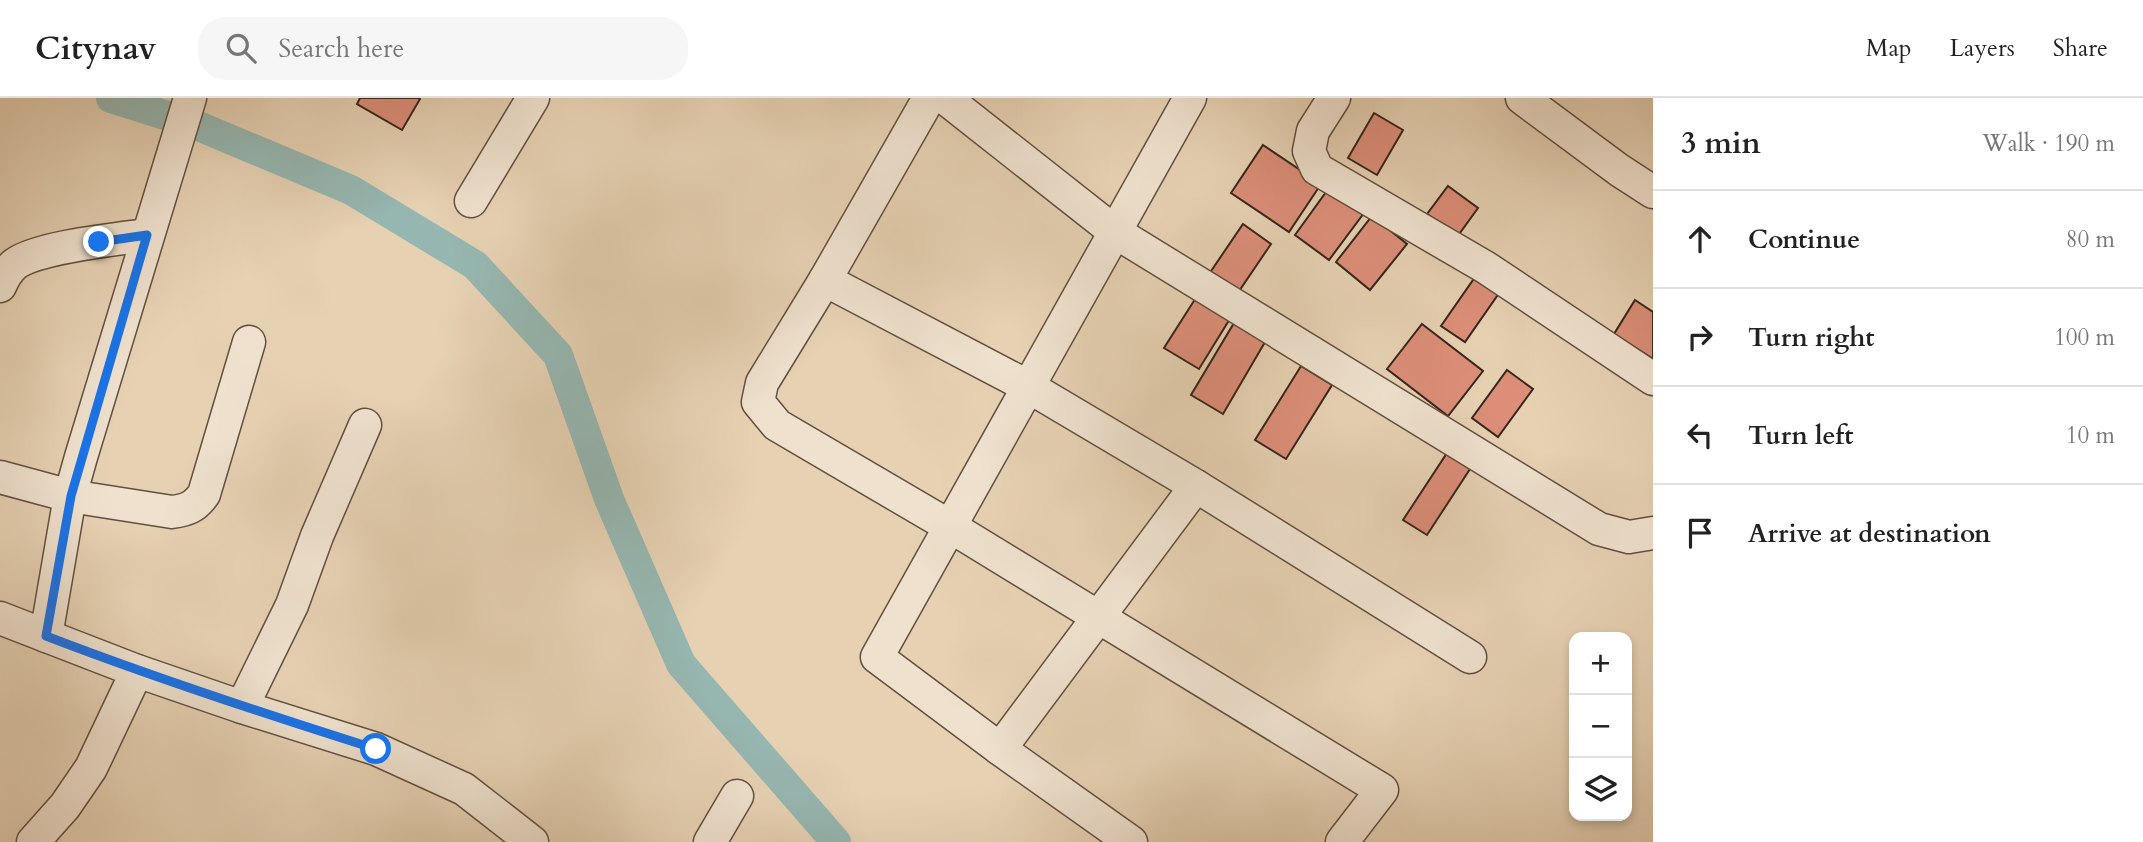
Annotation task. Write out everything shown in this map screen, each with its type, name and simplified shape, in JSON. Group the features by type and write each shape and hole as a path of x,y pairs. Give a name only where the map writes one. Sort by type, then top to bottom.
{"street":[{"path":"46,636 71,496 190,98"},
{"path":"471,201 533,98"},
{"path":"929,98 825,280 762,383 758,402 777,425 951,527 1382,790 1342,842"},
{"path":"945,98 1115,232 1599,529 1629,537 1653,533"},
{"path":"1131,842 877,657 1190,98"},
{"path":"1334,98 1313,131 1309,151 1317,169 1485,267 1653,379"},
{"path":"1521,98 1653,192"},
{"path":"0,286 13,265 30,256 147,235"},
{"path":"825,280 1029,387 1196,486 1471,657"},
{"path":"0,477 71,496 172,512 196,506 204,494 249,342"},
{"path":"242,707 292,605 317,536 365,425"},
{"path":"1000,749 1196,486"},
{"path":"0,618 136,671 376,749 464,789 532,842"},
{"path":"33,842 65,806 91,768 136,671"},
{"path":"710,842 737,796"}],"building":[{"path":"360,98 420,99 402,130 357,104"},
{"path":"1374,113 1403,130 1377,175 1348,158"},
{"path":"1263,145 1321,184 1289,232 1231,193"},
{"path":"1448,186 1478,208 1457,237 1427,214"},
{"path":"1329,188 1364,213 1329,260 1295,235"},
{"path":"1372,216 1407,244 1370,290 1336,262"},
{"path":"1243,224 1271,244 1235,297 1207,277"},
{"path":"1480,270 1504,286 1465,342 1441,326"},
{"path":"1197,296 1231,317 1199,369 1164,348"},
{"path":"1635,300 1653,312 1653,359 1614,334"},
{"path":"1234,323 1265,342 1223,414 1191,395"},
{"path":"1422,324 1483,371 1448,416 1387,369"},
{"path":"1301,366 1332,385 1286,459 1255,440"},
{"path":"1507,370 1533,389 1498,437 1472,418"},
{"path":"1447,453 1470,469 1427,535 1403,520"}],"waterway":[{"path":"111,98 196,125 351,190 475,265 558,355 609,499 681,664 836,842"}],"route":[{"path":"99,242 147,235 71,496 46,636 136,671 376,749"}]}
